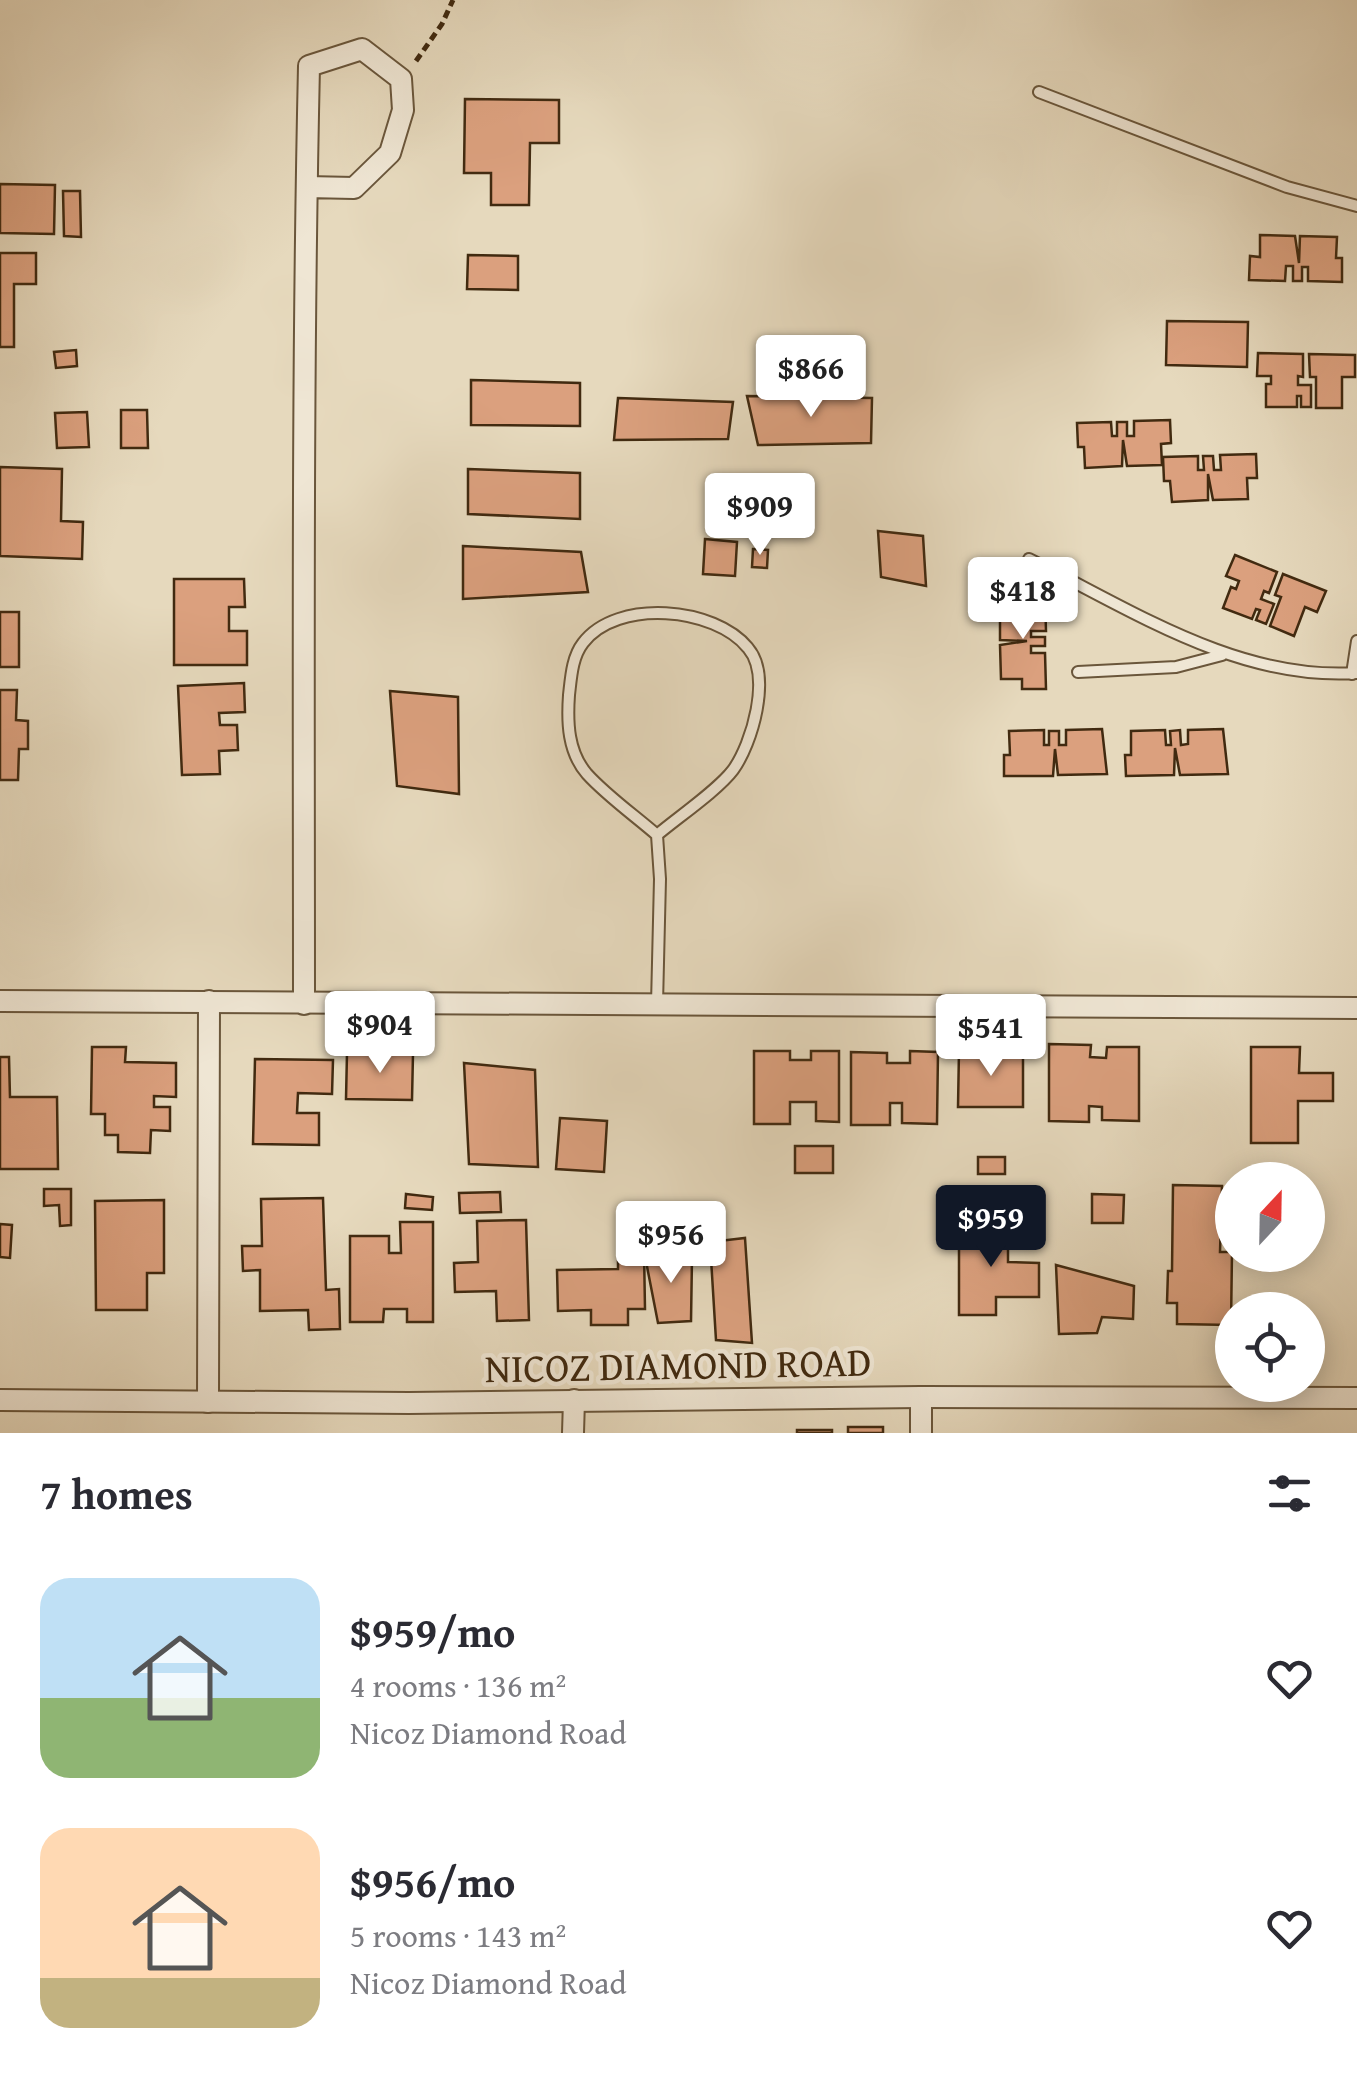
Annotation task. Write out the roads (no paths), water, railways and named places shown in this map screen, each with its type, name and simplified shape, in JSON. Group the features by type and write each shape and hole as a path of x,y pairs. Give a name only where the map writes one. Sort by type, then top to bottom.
{"street":[{"path":"304,1004 306,187 310,66 362,49 401,79 403,110 390,153 354,188 306,187"},
{"path":"0,1001 1357,1008"},
{"path":"208,1402 209,1001"},
{"path":"921,1397 921,1433"},
{"name":"NICOZ DIAMOND ROAD","path":"0,1400 409,1403 921,1397 1357,1398"},
{"path":"573,1433 574,1400"}],"lane":[{"path":"1038,92 1287,187 1357,206"},
{"path":"1029,559 1222,654 1321,674 1354,674 1357,641"},
{"path":"656,1004 660,879 657,835 586,773 572,748 567,718 572,669 582,644 605,625 634,614 680,614 728,628 752,651 757,677 756,726 732,772 657,835"},
{"path":"1078,672 1176,667 1222,654"}]}
